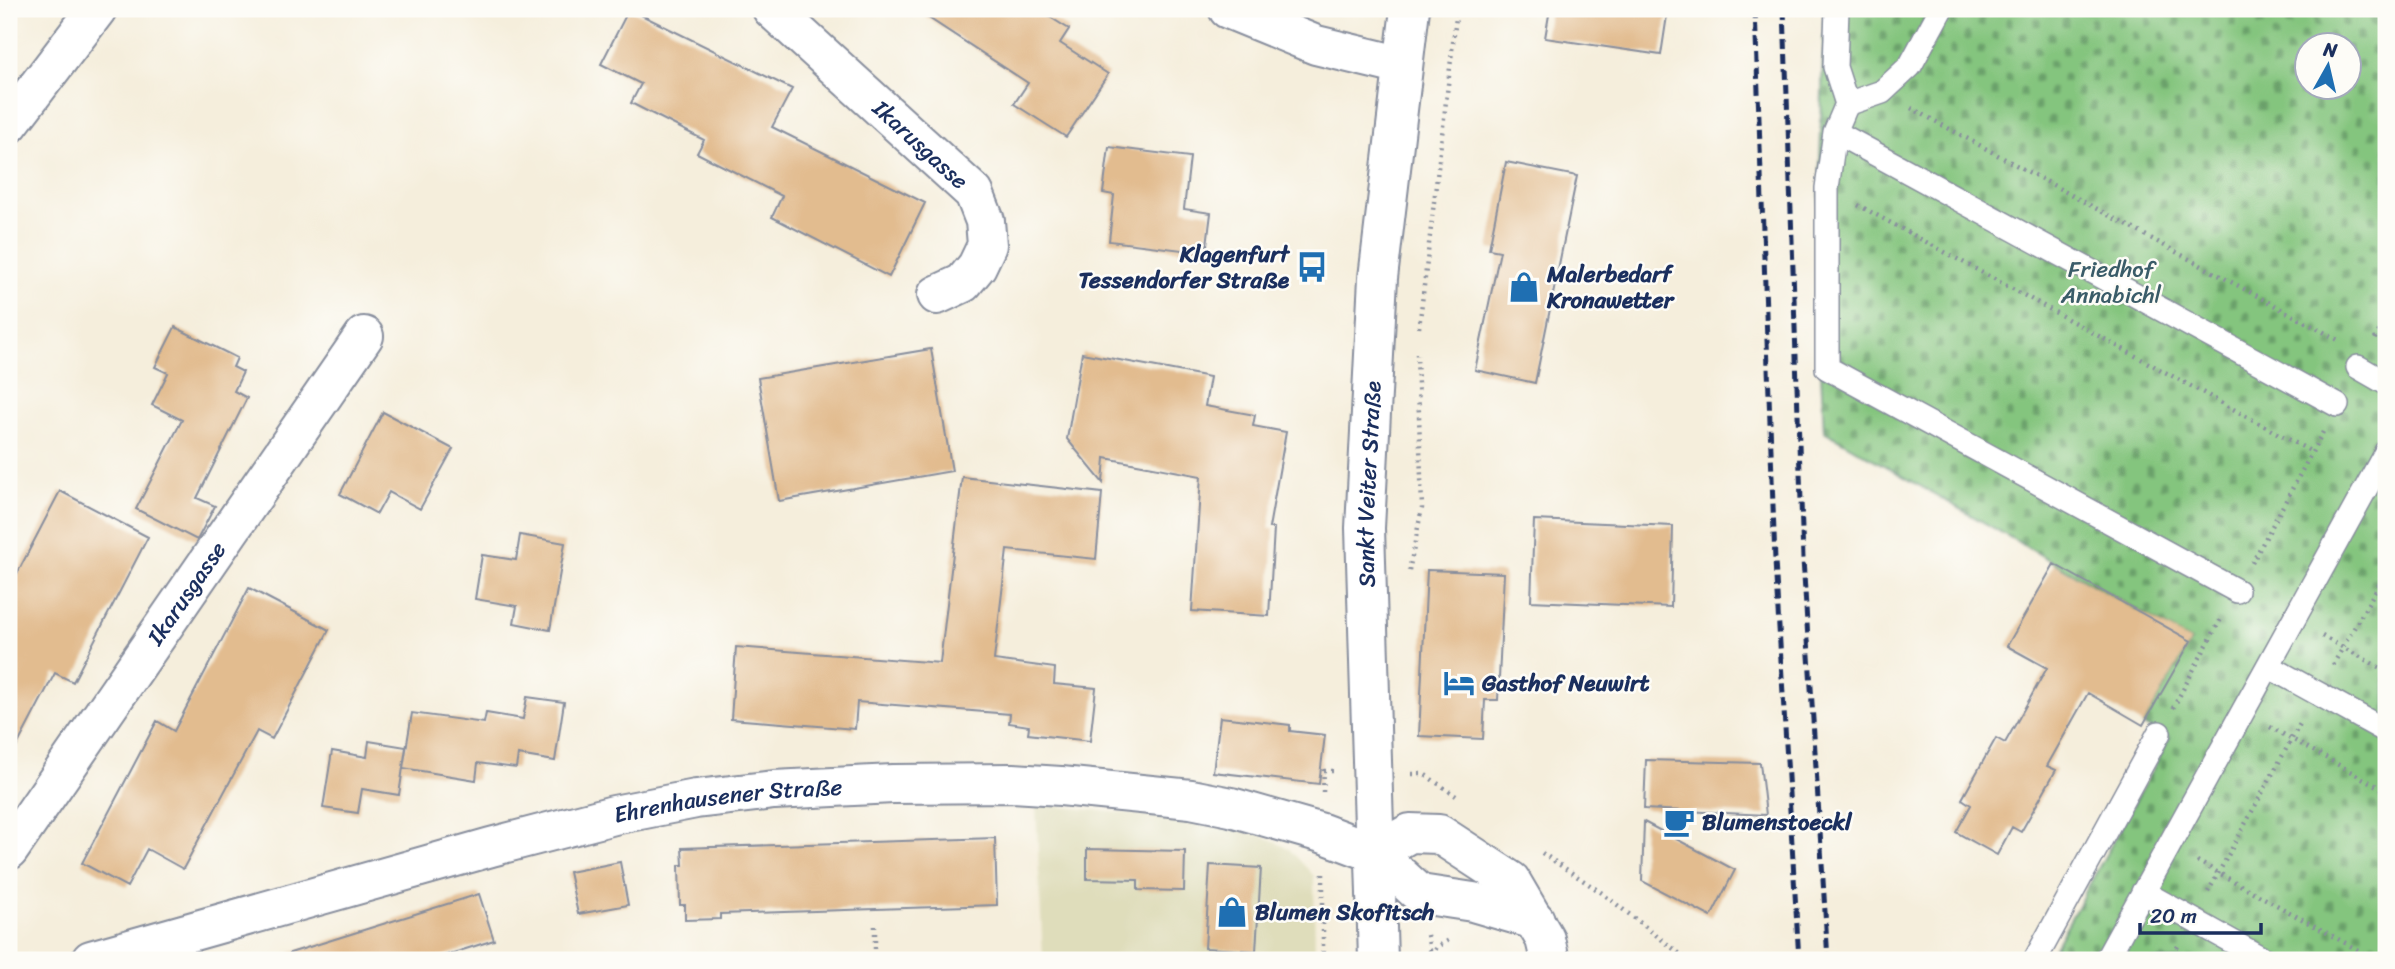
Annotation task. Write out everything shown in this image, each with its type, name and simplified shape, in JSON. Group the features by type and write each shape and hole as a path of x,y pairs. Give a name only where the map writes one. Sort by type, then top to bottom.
{"street":[{"path":"9,124 97,9"},
{"name":"Ikarusgasse","path":"772,9 974,193 985,221 987,245 978,266 963,283 937,295"},
{"path":"1228,9 1316,45 1403,66"},
{"name":"Sankt Veiter Straße","path":"1378,960 1365,528 1378,278 1410,9"},
{"name":"Ikarusgasse","path":"9,850 364,337"},
{"name":"Ehrenhausener Straße","path":"91,960 130,955 491,847 614,816 696,799 774,790 893,784 1013,783 1192,799 1231,807 1322,833 1376,853"},
{"path":"1535,920 1474,902 1419,894 1376,853 1410,833 1439,834 1511,881 1535,920 1545,939 1550,960"}],"lane":[{"path":"1837,9 1835,67 1847,104 1835,132 1827,188 1827,368 2236,591"},
{"path":"1847,104 1882,92 1909,66 1941,9"},
{"path":"1835,132 2337,405"},
{"path":"2362,361 2386,383"},
{"path":"2106,960 2386,452"},
{"path":"2268,666 2386,731"},
{"path":"2035,960 2159,733"},
{"path":"2143,892 2265,960"}],"path":[{"path":"1418,331 1457,9"},
{"path":"1882,92 2362,361 2386,318"},
{"path":"1827,188 2312,452"},
{"path":"1408,575 1422,508 1417,344"},
{"path":"2159,733 2337,405"},
{"path":"2170,960 2386,572"},
{"path":"2293,620 2386,671"},
{"path":"2242,712 2386,791"},
{"path":"1322,833 1323,960"},
{"path":"2169,846 2376,960"},
{"path":"874,926 875,960"},
{"path":"1419,960 1432,959"}],"shaded area":[{"path":"1036,804 1187,820 1259,834 1289,849 1314,876 1315,960 1043,960"}],"green space":[{"name":"Friedhof Annabichl","path":"1824,9 2386,9 2386,960 2048,960 2170,738 2143,725 2191,641 1824,431 1817,297"}],"building":[{"path":"629,9 792,89 772,127 925,203 889,277 772,217 782,196 697,153 704,140 631,103 641,84 601,64"},
{"path":"915,9 1037,9 1069,29 1060,43 1108,74 1066,137 1014,104 1028,83"},
{"path":"1550,9 1668,9 1661,55 1545,38"},
{"path":"1109,147 1190,157 1184,209 1211,213 1206,253 1109,241 1114,195 1103,193"},
{"path":"1506,162 1577,176 1535,383 1475,370 1500,251 1489,249"},
{"path":"175,327 237,358 233,367 243,372 234,391 247,398 197,498 215,506 197,540 136,509 182,420 152,405 168,373 155,367"},
{"path":"931,349 952,471 779,501 758,378"},
{"path":"1082,353 1210,377 1205,406 1255,415 1253,426 1286,432 1269,528 1274,528 1269,616 1192,611 1201,476 1105,458 1103,483 1067,439"},
{"path":"383,412 453,449 420,509 389,492 377,514 340,494"},
{"path":"962,477 1102,493 1096,559 1007,550 994,660 1055,668 1054,684 1096,688 1090,741 1028,734 1029,726 1009,723 1010,714 857,702 855,729 731,719 736,647 940,663"},
{"path":"60,491 148,537 73,682 55,673 9,761 9,589"},
{"path":"1534,520 1673,526 1671,607 1531,601"},
{"path":"520,535 565,543 550,630 514,623 517,606 475,599 482,555 516,560"},
{"path":"2054,564 2191,641 2143,725 2088,693 2047,766 2056,770 2021,832 2012,827 1997,855 1956,832 1971,805 1962,799 1996,738 2005,743 2047,668 2007,646"},
{"path":"1427,570 1504,573 1498,700 1485,700 1483,739 1419,736"},
{"path":"249,588 329,630 272,739 257,731 183,869 147,849 127,887 82,863 157,721 174,731"},
{"path":"527,697 564,702 555,761 518,755 516,768 478,763 476,780 403,768 412,713 484,723 486,713 523,719"},
{"path":"1220,717 1290,725 1290,731 1325,735 1319,784 1213,772"},
{"path":"369,741 406,747 399,795 362,789 358,813 323,808 332,751 367,757"},
{"path":"1646,760 1760,763 1766,815 1644,809"},
{"path":"1644,822 1735,870 1711,917 1642,881"},
{"path":"995,838 997,905 720,914 720,919 685,920 685,905 680,905 679,865 683,865 682,848"},
{"path":"1087,849 1185,851 1184,891 1138,890 1138,880 1087,879"},
{"path":"620,862 628,905 578,914 569,872"},
{"path":"1210,865 1261,868 1256,951 1205,948"},
{"path":"479,894 494,940 431,960 291,960 290,953"}],"railway":[{"path":"1755,9 1775,561 1799,960"},
{"path":"1784,9 1803,559 1828,960"}],"place":[{"name":"Klagenfurt Tessendorfer Straße","path":"1312,267"},
{"name":"Malerbedarf Kronawetter","path":"1524,287"},
{"name":"Gasthof Neuwirt","path":"1459,683"},
{"name":"Blumenstoeckl","path":"1679,822"},
{"name":"Blumen Skofitsch","path":"1232,912"}]}
